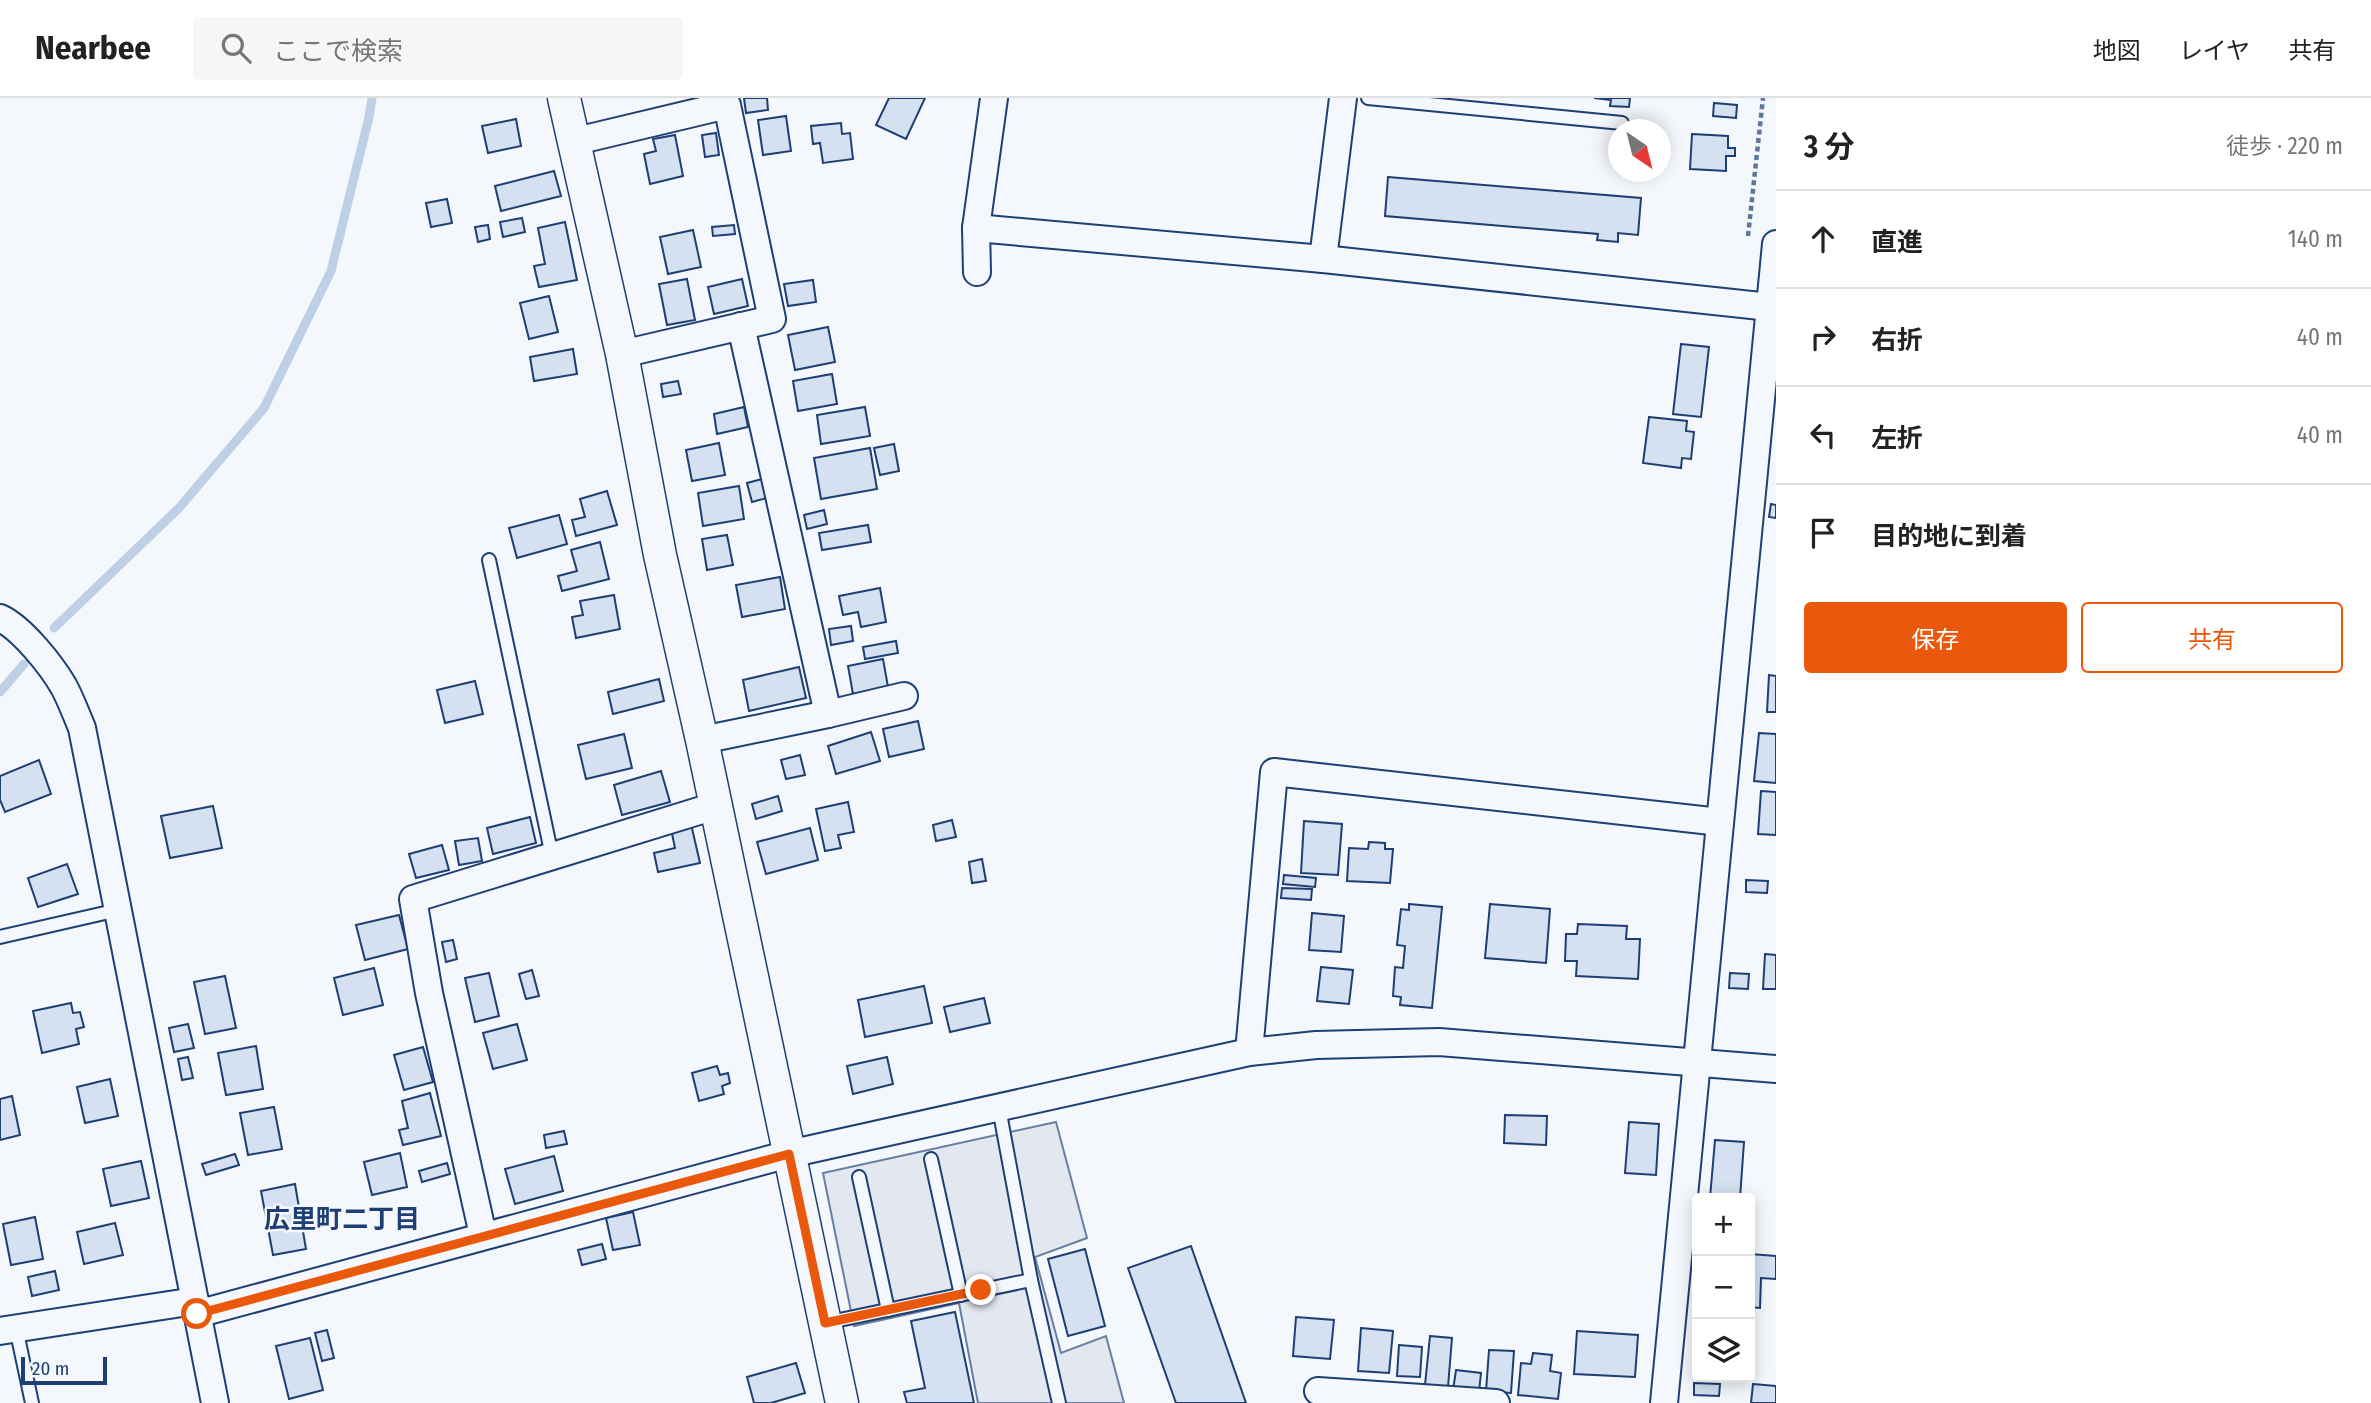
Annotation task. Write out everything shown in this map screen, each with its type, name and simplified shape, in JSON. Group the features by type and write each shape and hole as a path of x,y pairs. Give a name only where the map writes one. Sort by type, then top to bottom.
{"street":[{"path":"564,98 622,354 660,555 702,740 842,1403"},
{"path":"977,272 976,228 994,98"},
{"path":"1324,259 1343,98"},
{"path":"572,142 727,105 772,319 622,354"},
{"path":"976,228 1772,302"},
{"path":"1664,1403 1776,244"},
{"path":"741,326 828,713"},
{"path":"0,618 38,652 51,669 64,687 82,728 215,1403"},
{"path":"702,740 905,696"},
{"path":"1249,1052 1274,772 1720,822"},
{"path":"483,1235 429,993 413,899 715,806"},
{"path":"8,1330 196,1308 789,1154 1249,1052 1317,1045 1439,1042 1776,1069"},
{"path":"1318,1391 1496,1403"}],"lane":[{"path":"1368,98 1608,122"},
{"path":"489,560 552,856"},
{"path":"0,937 118,910"},
{"path":"999,1108 1031,1280 1059,1403"},
{"path":"931,1159 961,1295"},
{"path":"859,1177 888,1310"},
{"path":"825,1323 1031,1280"},
{"path":"8,1330 32,1403"}],"shaded area":[{"path":"1056,1122 1087,1238 1035,1257 1061,1353 1106,1336 1124,1403 978,1403 959,1303 854,1326 823,1173"}],"building":[{"path":"744,98 767,98 768,110 746,113"},
{"path":"889,98 925,98 906,139 876,125"},
{"path":"1594,98 1630,98 1629,107 1610,106 1611,100"},
{"path":"1714,103 1737,105 1736,118 1713,116"},
{"path":"786,116 791,151 763,155 758,120"},
{"path":"516,119 521,146 488,153 482,126"},
{"path":"841,123 842,134 850,133 853,159 823,163 820,143 813,144 811,126"},
{"path":"716,133 719,155 705,157 702,135"},
{"path":"1692,134 1728,136 1728,148 1735,148 1735,156 1726,156 1726,171 1690,169"},
{"path":"675,135 683,176 650,184 644,154 656,151 653,139"},
{"path":"554,171 561,196 501,211 495,186"},
{"path":"1388,177 1641,198 1638,235 1618,233 1618,242 1597,240 1598,234 1385,216"},
{"path":"447,199 452,223 431,227 426,203"},
{"path":"522,218 525,232 503,237 500,222"},
{"path":"565,222 577,280 539,287 534,266 545,264 538,228"},
{"path":"488,225 490,239 478,242 475,227"},
{"path":"734,225 735,234 713,236 712,227"},
{"path":"693,230 701,267 668,274 660,237"},
{"path":"687,279 695,320 667,325 659,284"},
{"path":"742,279 748,306 714,314 708,287"},
{"path":"813,280 816,302 788,306 784,284"},
{"path":"549,296 558,332 529,339 520,303"},
{"path":"828,327 835,362 795,370 788,335"},
{"path":"1681,344 1709,347 1701,417 1673,414"},
{"path":"573,349 577,374 534,381 530,357"},
{"path":"832,374 837,404 798,411 793,381"},
{"path":"678,381 681,394 663,397 661,384"},
{"path":"744,407 748,427 717,434 714,414"},
{"path":"865,407 870,436 821,444 817,415"},
{"path":"1649,417 1687,421 1686,431 1694,432 1691,459 1682,458 1681,468 1643,463"},
{"path":"719,443 725,475 692,481 686,450"},
{"path":"894,444 899,471 880,475 874,448"},
{"path":"870,448 877,489 821,499 814,458"},
{"path":"762,479 767,498 752,502 747,483"},
{"path":"739,486 744,519 703,526 698,493"},
{"path":"607,491 617,525 576,536 572,520 585,517 580,499"},
{"path":"1771,504 1776,505 1776,518 1769,517"},
{"path":"824,510 827,524 807,529 804,515"},
{"path":"559,515 567,544 517,558 509,528"},
{"path":"868,525 871,542 822,550 819,533"},
{"path":"727,535 733,565 707,570 702,539"},
{"path":"600,542 609,579 562,591 558,576 577,571 571,550"},
{"path":"780,577 785,609 742,617 736,585"},
{"path":"880,588 886,622 861,627 858,612 843,615 839,596"},
{"path":"614,595 620,629 576,638 572,617 583,615 580,601"},
{"path":"851,626 853,641 831,645 829,629"},
{"path":"896,641 898,653 865,659 863,647"},
{"path":"883,659 888,687 853,694 848,666"},
{"path":"799,667 806,698 749,711 743,680"},
{"path":"1769,675 1776,676 1776,712 1767,712"},
{"path":"659,679 664,701 613,714 608,692"},
{"path":"475,681 483,714 445,723 437,690"},
{"path":"918,721 924,749 889,757 883,729"},
{"path":"871,732 880,761 836,774 828,746"},
{"path":"1759,733 1776,734 1776,783 1754,781"},
{"path":"624,734 632,768 586,779 578,745"},
{"path":"800,755 805,775 786,779 781,760"},
{"path":"39,760 51,794 5,812 0,800 0,776"},
{"path":"661,771 670,802 622,815 614,785"},
{"path":"1761,791 1776,792 1776,835 1758,834"},
{"path":"778,796 782,811 756,819 752,804"},
{"path":"848,802 854,832 838,835 841,848 825,851 816,809"},
{"path":"213,806 222,848 170,858 161,816"},
{"path":"530,817 536,843 493,854 487,828"},
{"path":"952,820 956,837 936,841 933,825"},
{"path":"1304,821 1342,824 1338,875 1301,873"},
{"path":"691,824 700,863 658,872 654,853 675,848 671,829"},
{"path":"810,828 818,860 766,874 757,842"},
{"path":"478,838 482,861 459,865 455,841"},
{"path":"1369,842 1385,843 1385,849 1393,849 1390,883 1347,881 1349,848 1368,849"},
{"path":"442,845 449,870 416,878 409,854"},
{"path":"982,859 986,881 972,883 969,862"},
{"path":"67,864 78,894 38,907 28,878"},
{"path":"1284,875 1316,878 1315,887 1283,884"},
{"path":"1746,880 1768,881 1767,893 1746,892"},
{"path":"1282,888 1312,889 1311,900 1281,898"},
{"path":"1409,904 1442,907 1432,1008 1400,1005 1401,997 1393,996 1395,967 1403,968 1405,946 1397,945 1401,909 1409,910"},
{"path":"1490,904 1550,909 1546,963 1485,958"},
{"path":"1312,913 1344,916 1341,952 1309,950"},
{"path":"399,915 408,949 365,960 356,925"},
{"path":"1578,924 1627,926 1626,939 1640,939 1638,979 1576,976 1577,961 1565,961 1566,934 1577,934"},
{"path":"453,940 457,959 446,962 442,942"},
{"path":"1765,954 1776,955 1776,989 1763,989"},
{"path":"1321,967 1353,970 1349,1004 1317,1001"},
{"path":"374,968 383,1005 343,1015 334,978"},
{"path":"532,970 539,996 526,999 519,974"},
{"path":"489,973 499,1016 475,1022 465,978"},
{"path":"1730,973 1749,974 1748,989 1729,988"},
{"path":"225,976 236,1028 205,1034 194,982"},
{"path":"924,986 932,1023 865,1037 858,1000"},
{"path":"984,998 990,1023 950,1032 944,1007"},
{"path":"71,1003 73,1013 80,1012 84,1027 76,1029 79,1044 42,1053 33,1011"},
{"path":"188,1024 194,1048 174,1052 169,1028"},
{"path":"517,1024 527,1060 493,1069 483,1033"},
{"path":"256,1046 263,1089 226,1095 218,1053"},
{"path":"423,1047 433,1082 404,1090 394,1055"},
{"path":"188,1057 193,1078 182,1080 178,1059"},
{"path":"887,1057 893,1084 853,1094 847,1066"},
{"path":"717,1066 720,1075 728,1073 730,1083 722,1086 724,1094 699,1101 692,1073"},
{"path":"110,1079 118,1116 85,1123 77,1087"},
{"path":"430,1093 441,1136 403,1145 399,1130 408,1128 402,1101"},
{"path":"12,1096 20,1135 0,1140 0,1099"},
{"path":"274,1107 282,1149 248,1155 240,1113"},
{"path":"1505,1115 1547,1116 1546,1145 1504,1143"},
{"path":"1629,1122 1659,1124 1656,1175 1625,1173"},
{"path":"564,1131 567,1144 546,1148 544,1135"},
{"path":"1715,1140 1744,1142 1740,1193 1710,1193"},
{"path":"400,1153 407,1187 372,1195 364,1162"},
{"path":"235,1154 239,1165 206,1175 202,1164"},
{"path":"554,1156 563,1191 515,1204 505,1169"},
{"path":"141,1161 149,1198 111,1206 103,1169"},
{"path":"447,1163 450,1174 422,1182 419,1171"},
{"path":"295,1184 306,1249 273,1255 261,1191"},
{"path":"633,1212 640,1245 613,1250 606,1218"},
{"path":"35,1217 43,1259 11,1265 3,1224"},
{"path":"115,1223 123,1255 84,1264 77,1232"},
{"path":"602,1244 606,1259 582,1265 578,1250"},
{"path":"1191,1246 1246,1403 1176,1403 1128,1268"},
{"path":"1085,1249 1105,1326 1068,1336 1048,1259"},
{"path":"1755,1254 1776,1256 1776,1279 1761,1278 1760,1308 1755,1308"},
{"path":"55,1271 59,1290 32,1296 28,1277"},
{"path":"955,1312 974,1403 907,1403 904,1392 925,1388 911,1321"},
{"path":"1296,1317 1334,1320 1330,1359 1293,1356"},
{"path":"1361,1328 1393,1331 1389,1373 1358,1371"},
{"path":"327,1330 334,1358 322,1361 315,1333"},
{"path":"1577,1331 1638,1335 1635,1377 1574,1374"},
{"path":"1430,1336 1452,1338 1448,1387 1425,1385"},
{"path":"310,1338 323,1390 289,1399 276,1346"},
{"path":"1399,1345 1422,1347 1420,1377 1397,1376"},
{"path":"1489,1350 1514,1351 1511,1393 1486,1391"},
{"path":"1533,1353 1552,1355 1550,1371 1561,1373 1558,1399 1518,1395 1521,1363 1531,1364"},
{"path":"796,1363 805,1393 771,1403 754,1403 747,1377"},
{"path":"1456,1370 1481,1373 1479,1392 1453,1390"},
{"path":"1694,1383 1720,1384 1719,1396 1694,1395"},
{"path":"1753,1384 1776,1386 1776,1403 1751,1403"}],"waterway":[{"path":"54,628 179,508 264,408 331,271 372,98"},
{"path":"0,692 24,664"}],"district":[{"name":"広里町二丁目","path":"342,1219"}],"route":[{"path":"197,1314 789,1154 825,1323 981,1290"}]}
